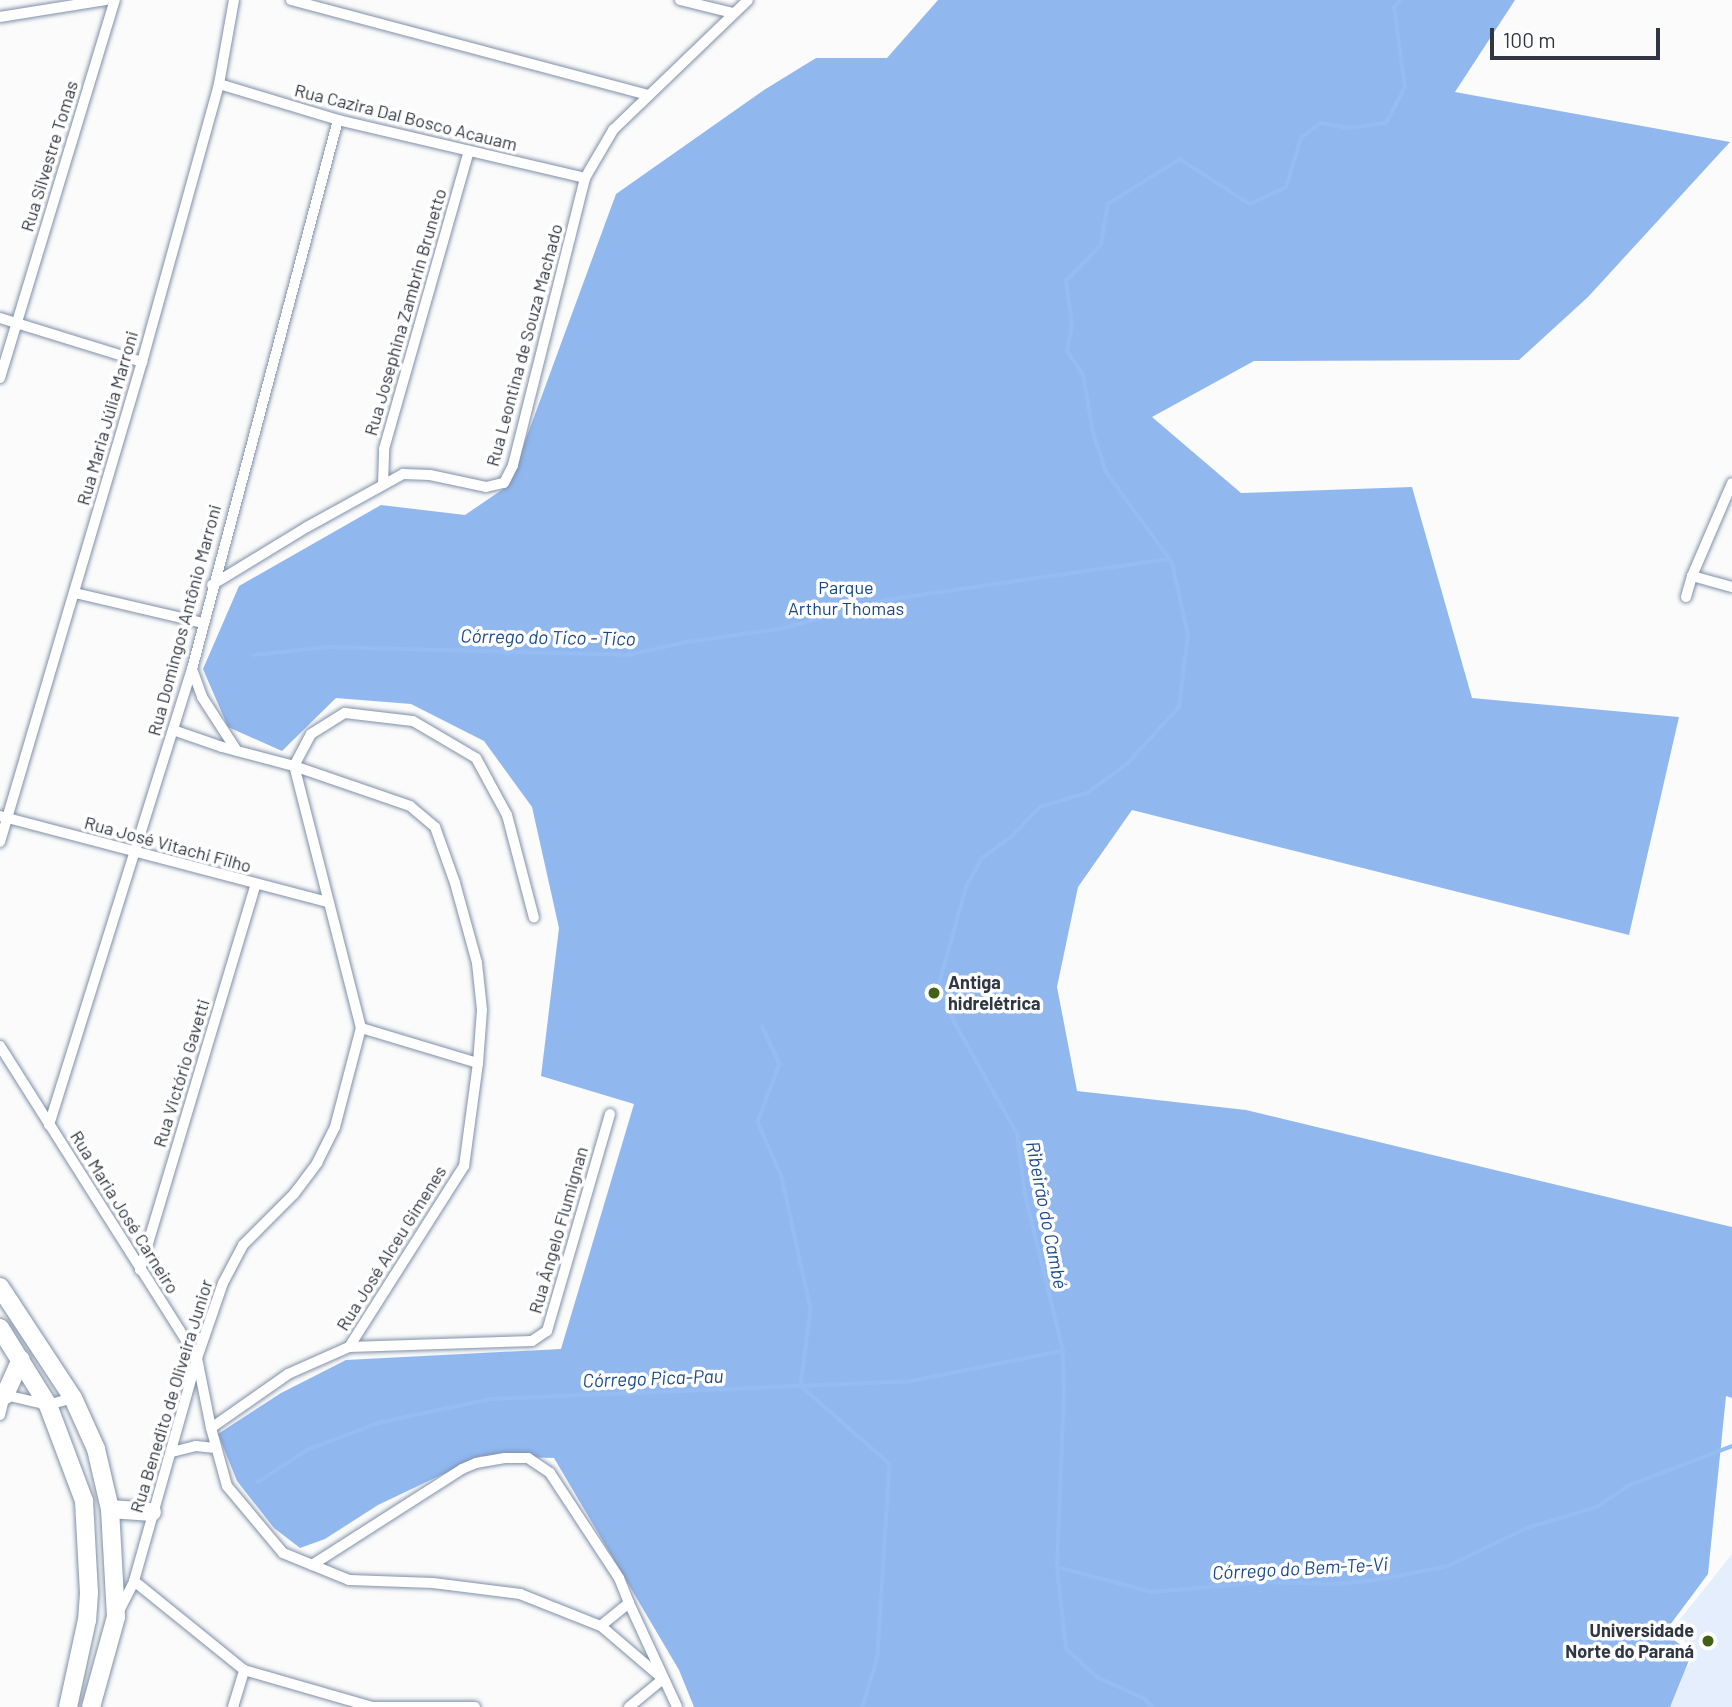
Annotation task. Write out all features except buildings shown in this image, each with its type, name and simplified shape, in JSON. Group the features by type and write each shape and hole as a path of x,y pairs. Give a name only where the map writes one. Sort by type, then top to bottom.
{"main road":[{"path":"0,1287 73,1398 96,1449 110,1509 116,1617 91,1707"},
{"path":"0,1328 48,1405 84,1501 89,1593 87,1620 68,1707"},
{"path":"3,1395 18,1373 21,1359"},
{"path":"110,1509 152,1512"}],"street":[{"path":"0,17 106,0"},
{"name":"Rua Silvestre Tomas","path":"0,378 115,0"},
{"name":"Rua Maria Júlia Marroni","path":"0,842 4,817 75,593 142,362 219,84 234,0"},
{"path":"291,0 649,94"},
{"path":"680,0 733,13"},
{"name":"Rua Leontina de Souza Machado","path":"212,585 383,484 409,473 486,487 504,483 513,465 586,178 613,130 748,0"},
{"name":"Rua Cazira Dal Bosco Acauam","path":"219,84 338,120 586,178"},
{"name":"Rua Domingos Antônio Marroni","path":"49,1125 192,669 212,585 338,120"},
{"name":"Rua Josephina Zambrin Brunetto","path":"383,484 384,449 469,151"},
{"path":"0,318 142,362"},
{"path":"1686,597 1692,576 1732,483"},
{"path":"1692,576 1732,587"},
{"path":"75,593 203,623"},
{"path":"192,669 202,697 237,751"},
{"path":"294,766 310,734 345,713 413,721 476,758 507,815 534,918"},
{"name":"Rua José Alceu Gimenes","path":"173,730 294,766 410,806 435,827 477,962 482,1010 478,1063 464,1166 349,1347"},
{"name":"Rua Benedito de Oliveira Junior","path":"116,1617 134,1581 197,1357 223,1283 243,1245 294,1194 317,1163 335,1127 361,1028 294,766"},
{"name":"Rua José Vitachi Filho","path":"4,817 255,886 328,902"},
{"name":"Rua Victório Gavetti","path":"141,1270 255,886"},
{"path":"361,1028 478,1063"},
{"name":"Rua Maria José Carneiro","path":"0,1046 197,1357 215,1448 227,1486 283,1553 349,1580 433,1583 520,1594 601,1626 663,1679"},
{"name":"Rua Ângelo Flumignan","path":"211,1428 288,1374 349,1347 532,1341 547,1331 610,1114"},
{"path":"0,1415 3,1395 48,1405 73,1398"},
{"path":"172,1452 196,1446 215,1448"},
{"path":"312,1565 462,1469 476,1463 505,1458 528,1458 550,1473 619,1578 677,1707"},
{"path":"134,1581 244,1670 372,1707 475,1707"},
{"path":"601,1626 629,1603"},
{"path":"233,1707 244,1670"},
{"path":"629,1707 663,1679"}],"shaded area":[{"name":"Universidade Norte do Paraná","path":"1732,1554 1732,1707 1661,1707 1696,1654 1673,1628"}],"green space":[{"name":"Parque Arthur Thomas","path":"938,0 1515,0 1455,92 1730,142 1588,297 1519,360 1254,361 1152,417 1241,493 1412,487 1472,698 1679,717 1629,935 1132,810 1078,887 1057,987 1077,1091 1246,1110 1732,1227 1732,1398 1726,1396 1708,1574 1664,1633 1692,1653 1670,1707 694,1707 679,1670 554,1458 481,1456 378,1505 325,1539 300,1548 274,1528 237,1481 218,1434 281,1393 346,1360 561,1349 634,1104 541,1076 559,928 532,807 484,741 411,704 336,698 282,751 228,727 203,669 239,586 381,505 465,515 509,485 616,194 764,90 816,58 887,58"}],"waterway":[{"name":"Ribeirão do Cambé","path":"1152,1707 1144,1699 1096,1677 1066,1649 1057,1567 1063,1351 1025,1195 1017,1134 955,1024 939,984 966,887 982,858 1012,836 1040,807 1087,793 1128,763 1179,707 1188,635 1172,563 1106,472 1093,433 1083,375 1067,351 1072,326 1066,281 1101,245 1108,204 1180,159 1250,204 1286,187 1301,138 1321,123 1349,128 1386,123 1405,88 1394,8 1400,0"},
{"name":"Córrego do Tico - Tico","path":"254,655 328,647 628,655 687,642 785,628 885,600 1169,559"},
{"path":"762,1026 780,1064 758,1122 782,1177 811,1309 801,1386 890,1464 878,1657 863,1707"},
{"name":"Córrego Pica-Pau","path":"258,1482 307,1450 378,1423 490,1399 911,1381 1063,1351"},
{"name":"Córrego do Bem-Te-Vi","path":"1057,1567 1152,1592 1265,1582 1337,1584 1376,1580 1448,1566 1527,1528 1597,1507 1628,1486 1732,1446"}],"place":[{"name":"Antiga hidrelétrica","path":"934,993"},
{"name":"Universidade Norte do Paraná","path":"1708,1641"}]}
